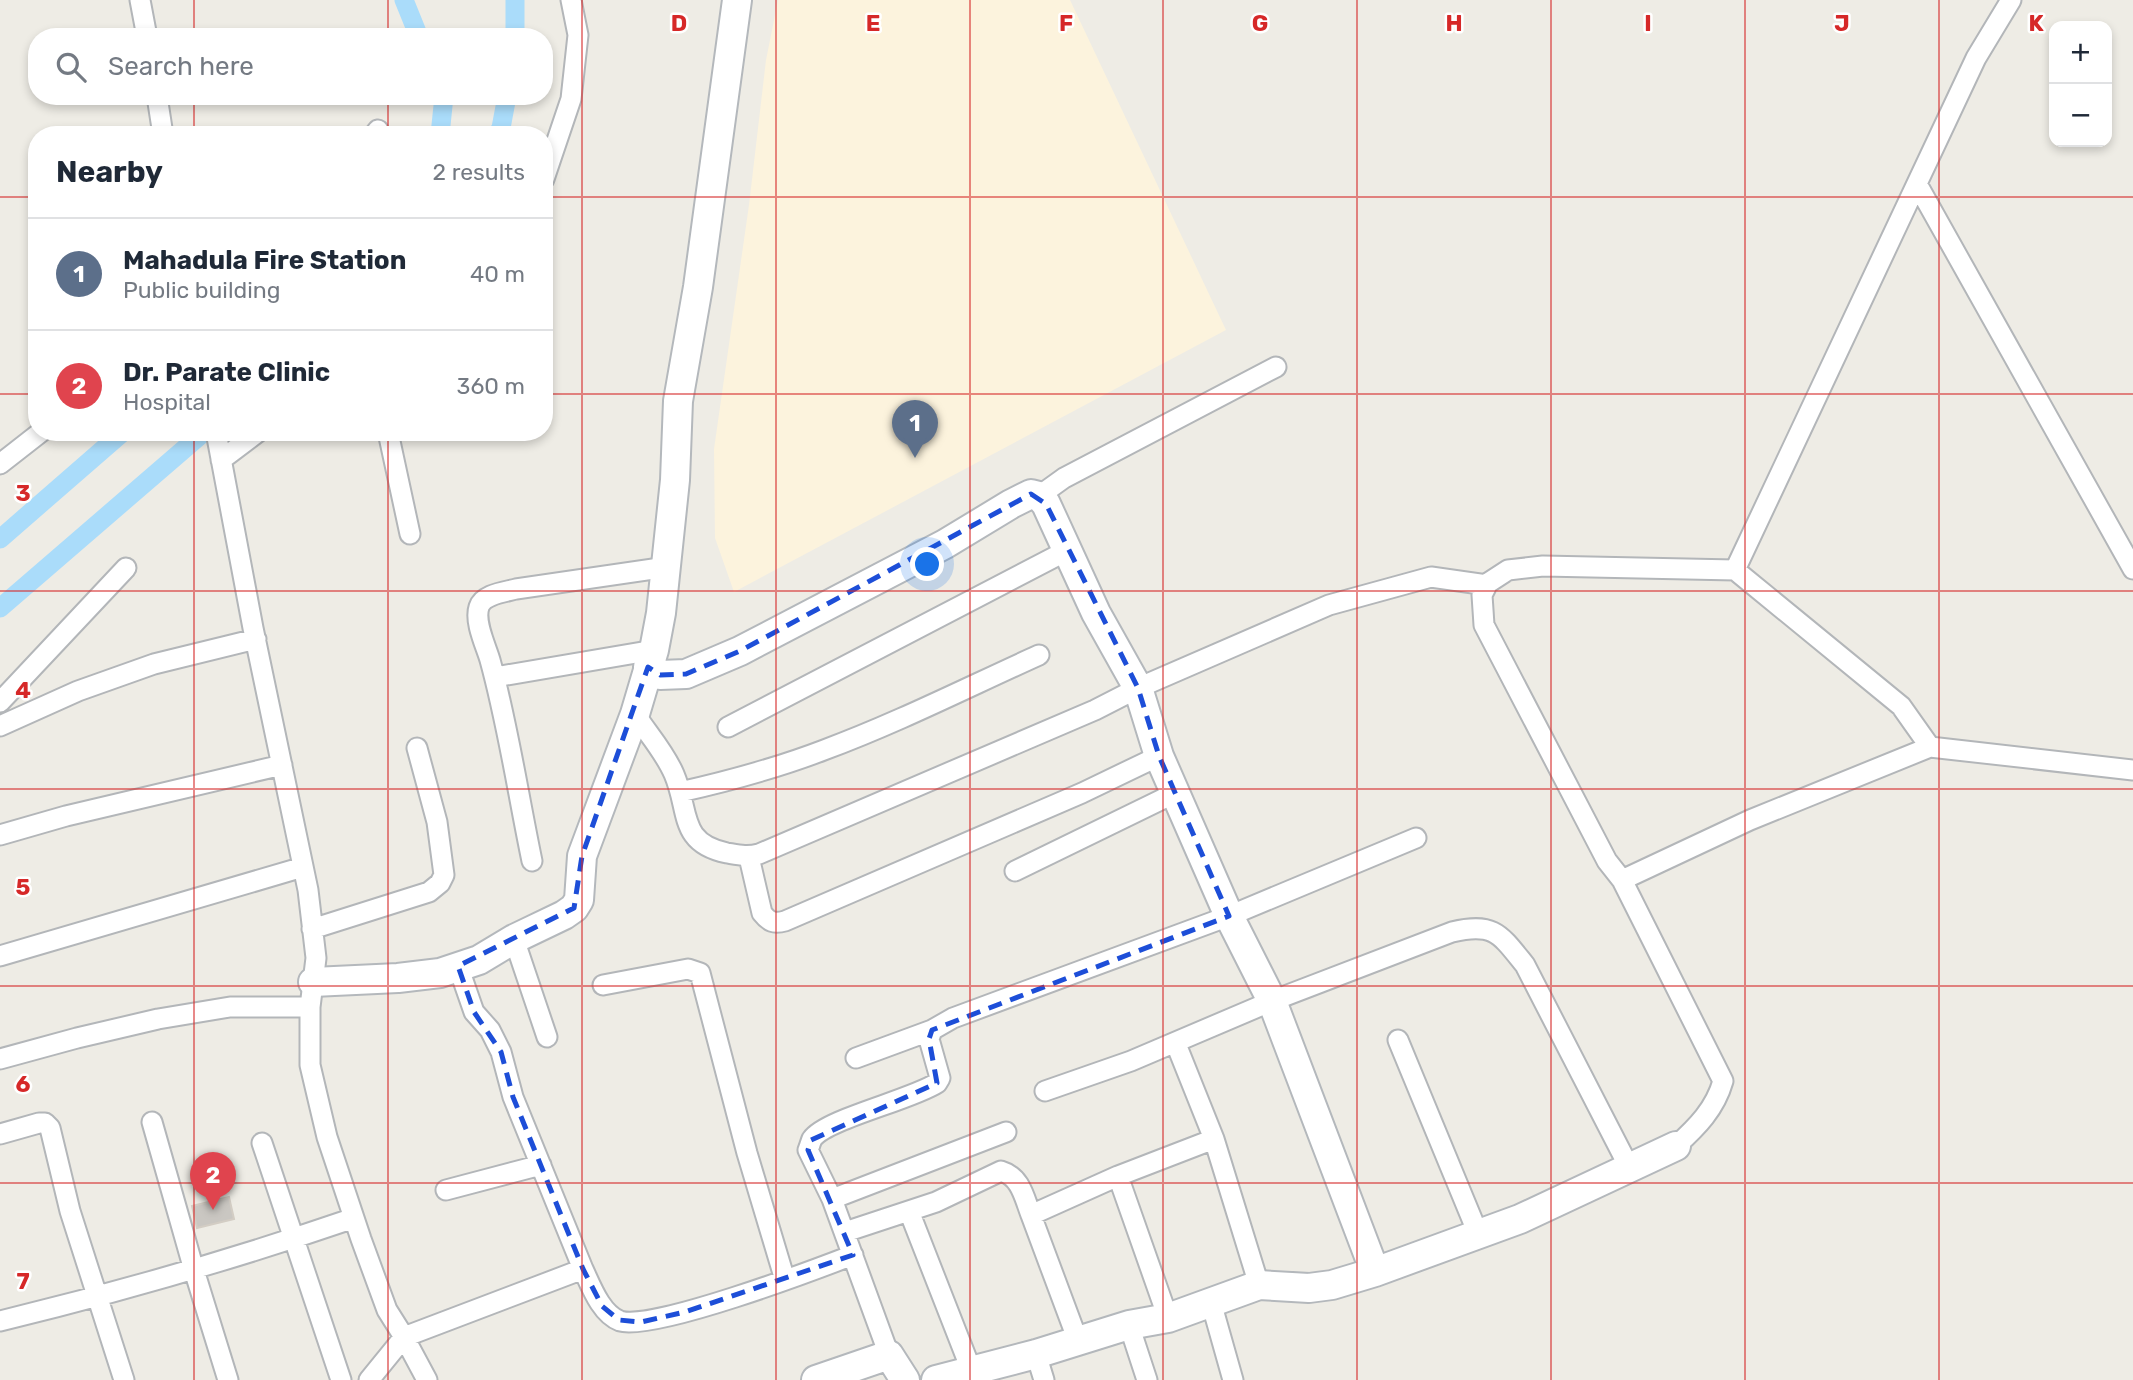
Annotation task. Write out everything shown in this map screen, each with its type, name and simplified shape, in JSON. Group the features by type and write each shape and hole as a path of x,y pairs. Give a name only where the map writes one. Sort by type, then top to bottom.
{"street":[{"path":"140,0 145,28"},
{"path":"553,152 571,99 578,34 571,0"},
{"path":"0,1059 158,1019 440,973 479,960 574,908 579,900 582,856 635,714 651,659 667,567 675,480 678,401 698,287 737,0"},
{"path":"1735,570 1976,58 2011,0"},
{"path":"158,105 162,126"},
{"path":"1917,184 2133,569"},
{"path":"1040,496 1064,478 1276,367"},
{"path":"0,464 29,441"},
{"path":"390,441 410,534"},
{"path":"218,445 303,867 316,958 311,994 310,1065 327,1137 387,1310 427,1380"},
{"path":"651,659 660,675 686,674 740,651 946,544 1011,504 1031,494 1040,496 1096,613 1138,688 1159,756 1229,916 1272,1001 1376,1272"},
{"path":"728,727 1068,551"},
{"path":"936,1380 972,1372 1040,1367 1078,1341 1129,1325 1168,1318 1259,1285 1309,1288 1332,1285 1479,1236 1676,1146 1701,1122 1718,1098 1723,1081 1622,880 1607,861 1484,625 1482,595 1487,585 1508,570 1543,566 1735,570 1901,706 1930,747"},
{"path":"532,860 495,677 478,618 479,607 494,594 516,589 667,567"},
{"path":"0,702 126,568"},
{"path":"635,714 663,753 680,792 689,829 698,842 712,850 749,857 1082,716 1138,688 1329,605 1431,577 1487,585"},
{"path":"0,726 78,691 154,664 256,639"},
{"path":"680,792 750,775 823,751 1039,654"},
{"path":"495,677 651,659"},
{"path":"1622,880 1750,820 1930,747 2133,771"},
{"path":"312,929 429,892 440,883 444,875 437,822 417,748"},
{"path":"749,857 762,913 768,921 785,921 1159,756"},
{"path":"0,835 66,816 282,765"},
{"path":"1015,871 1175,793"},
{"path":"856,1058 932,1030 953,1018 1229,916 1416,838"},
{"path":"0,956 303,867"},
{"path":"1045,1091 1175,1044 1272,1001 1452,932 1473,927 1488,928 1505,940 1525,965 1630,1169"},
{"path":"514,939 547,1037"},
{"path":"458,966 474,1012 490,1030 501,1052 513,1097 583,1269 602,1306 619,1320 641,1322 685,1312 853,1255"},
{"path":"603,985 688,969 700,973 747,1153 785,1280"},
{"path":"905,1380 889,1355 832,1199 808,1150 811,1140 820,1132 937,1083 940,1078 929,1039 932,1030"},
{"path":"1398,1040 1479,1236"},
{"path":"1175,1044 1214,1139 1259,1285"},
{"path":"152,1122 228,1380"},
{"path":"0,1134 39,1123 50,1128 70,1211 124,1380"},
{"path":"832,1199 1006,1132"},
{"path":"1031,1214 1118,1176 1214,1139"},
{"path":"262,1143 296,1238 341,1380"},
{"path":"446,1190 541,1165"},
{"path":"845,1232 936,1202 1001,1171 1009,1173 1017,1180 1031,1214 1078,1341"},
{"path":"1118,1176 1168,1318"},
{"path":"909,1211 972,1372"},
{"path":"0,1321 194,1270 354,1219"},
{"path":"369,1380 404,1337 583,1269"},
{"path":"1211,1302 1233,1380"},
{"path":"1129,1325 1147,1380"},
{"path":"816,1380 889,1355"}],"highlighted area":[{"path":"1031,494 1046,504 1138,688 1159,756 1229,916 932,1030 929,1039 937,1083 811,1140 808,1150 853,1255 685,1312 641,1322 619,1320 602,1306 583,1269 513,1097 501,1052 474,1012 458,966 574,908 582,856 648,667 660,675 686,674 740,651"}],"shaded area":[{"path":"778,0 1070,0 1226,330 734,592 715,538 714,449 749,205 766,60"}],"building":[{"path":"229,1197 234,1219 197,1228 192,1206"}],"waterway":[{"path":"404,0 415,28"},
{"path":"515,0 515,28"},
{"path":"441,126 443,105"},
{"path":"501,126 505,105"},
{"path":"0,539 113,441"},
{"path":"0,608 194,441"}],"place":[{"name":"Mahadula Fire Station","path":"915,458"},
{"name":"Dr. Parate Clinic","path":"213,1210"}]}
